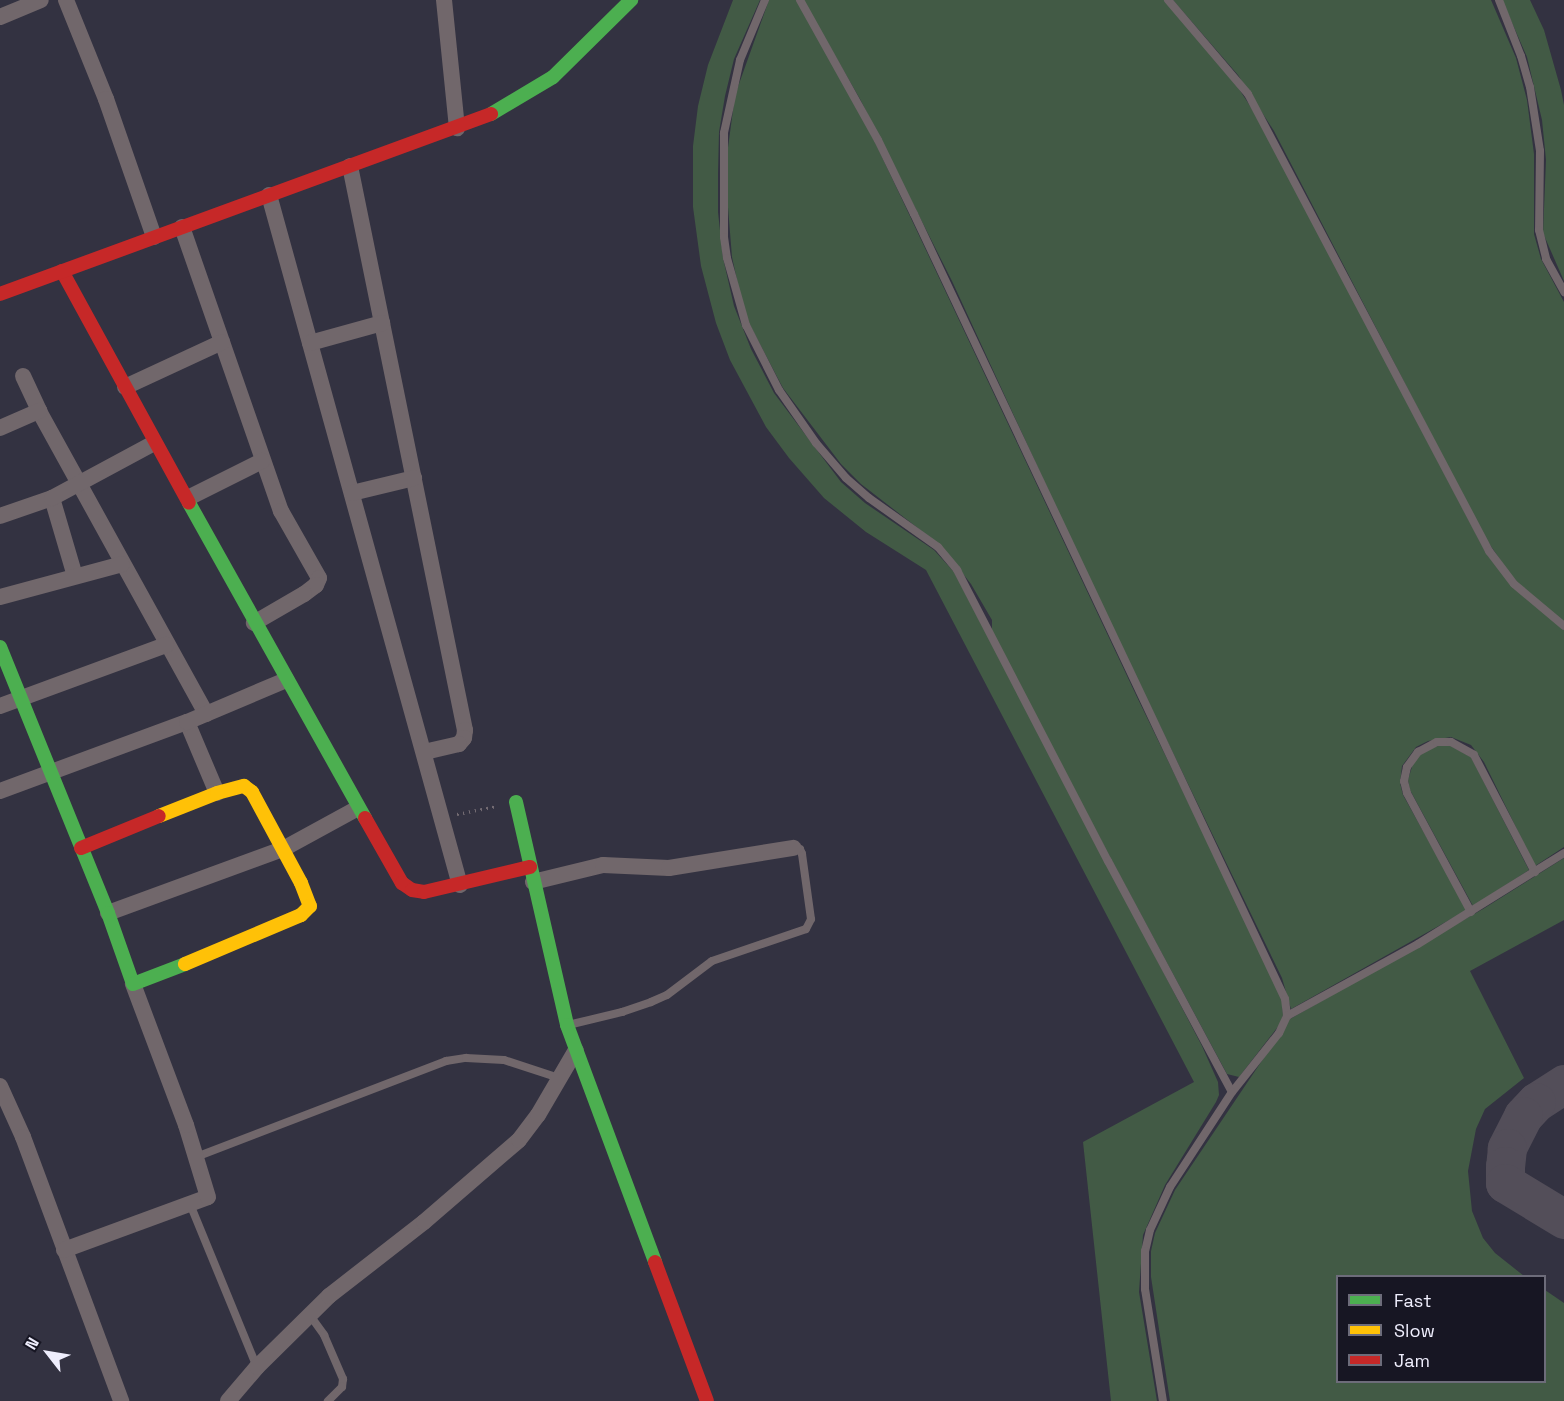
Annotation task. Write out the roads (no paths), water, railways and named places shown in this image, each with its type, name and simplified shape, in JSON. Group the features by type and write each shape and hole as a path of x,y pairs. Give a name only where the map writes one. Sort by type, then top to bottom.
{"street":[{"path":"0,17 41,0"},
{"path":"66,0 106,99 154,237"},
{"path":"444,0 457,128"},
{"path":"0,294 499,111 536,90 569,62 631,0"},
{"path":"350,166 465,734 459,744 425,752"},
{"path":"269,195 460,885"},
{"path":"182,227 262,461 288,526 319,578 316,585 304,594 254,622"},
{"path":"62,271 154,443 188,498 286,680 398,878 406,887 424,892 603,865 669,868 793,848"},
{"path":"310,343 382,323"},
{"path":"125,387 222,342"},
{"path":"23,376 39,411 206,714"},
{"path":"0,428 39,411"},
{"path":"0,516 52,498 154,443"},
{"path":"188,498 262,461"},
{"path":"352,493 414,478"},
{"path":"52,498 75,576"},
{"path":"0,597 122,564"},
{"path":"0,706 166,645"},
{"path":"0,646 19,699 108,913 196,1157 208,1197 64,1250"},
{"path":"0,791 187,722 286,680"},
{"path":"187,722 217,793"},
{"path":"81,848 217,793 241,786 250,789 309,901 306,911 221,950 133,984"},
{"path":"516,802 567,1025 707,1401"},
{"path":"108,913 283,849 358,808"},
{"path":"228,1401 257,1367 309,1314 508,1151 528,1131 576,1050"},
{"path":"0,1086 23,1137 122,1401"}],"lane":[{"path":"765,0 740,60 724,133 722,171 724,237 727,258 746,325 779,390 816,443 846,478 869,498 938,547 957,570 1108,861 1232,1092"},
{"path":"800,0 878,140 914,214 1285,999 1287,1016 1279,1033 1232,1092 1162,1200 1150,1230 1145,1251 1145,1288 1163,1401"},
{"path":"1168,0 1248,94 1489,551 1514,584 1564,626"},
{"path":"1498,0 1521,56 1530,87 1540,151 1539,230 1546,259 1564,292"},
{"path":"1471,912 1407,793 1404,781 1407,767 1418,752 1437,742 1451,742 1474,755 1535,872"},
{"path":"567,1025 622,1012 651,1002 667,995 712,961 806,929 811,919 802,854 798,848 793,848"},
{"path":"1287,1016 1418,944 1564,852"},
{"path":"196,1157 446,1061 466,1058 504,1060 523,1064 559,1078"},
{"path":"190,1204 257,1367"},
{"path":"309,1314 324,1335 343,1379 342,1387 328,1401"}]}
